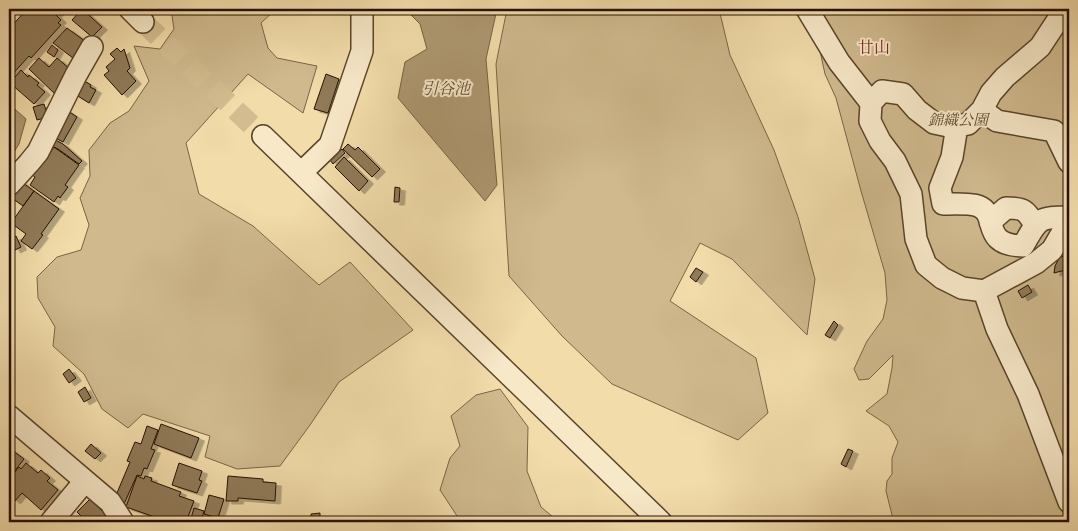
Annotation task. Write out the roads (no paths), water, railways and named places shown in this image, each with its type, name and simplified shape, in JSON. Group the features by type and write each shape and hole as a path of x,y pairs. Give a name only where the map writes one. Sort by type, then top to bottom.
{"street":[{"path":"301,173 330,145 362,51 362,9"},
{"path":"807,9 839,62 870,103 870,121 880,141 895,161 911,194 916,239 926,265 942,278 962,288 984,291 1036,263 1052,250 1069,219 1048,217 1035,225 1023,246 1009,246 994,235 987,214 978,206 943,204 940,188 952,156 957,126"},
{"path":"870,103 882,91 903,94 917,110 934,123 953,127 968,124 982,110 991,93 1005,77 1040,47 1066,9"},
{"path":"9,184 38,152 92,47"},
{"path":"982,110 997,121 1054,131 1069,162"},
{"path":"263,136 662,522"},
{"path":"990,222 1006,208 1020,208 1028,213 1035,225"},
{"path":"984,291 998,329 1028,394 1069,502"},
{"path":"9,416 110,502 123,522"},
{"path":"52,522 85,481"}],"water":[{"name":"引谷池","path":"405,9 497,9 486,59 497,185 485,201 398,98 405,62 427,49 420,24"},
{"path":"9,104 26,119 19,144 9,160"}],"tunnel":[{"path":"143,22 263,136"}],"district":[{"name":"廿山","path":"874,47"}],"park label":[{"name":"錦織公園","path":"958,120"}]}
